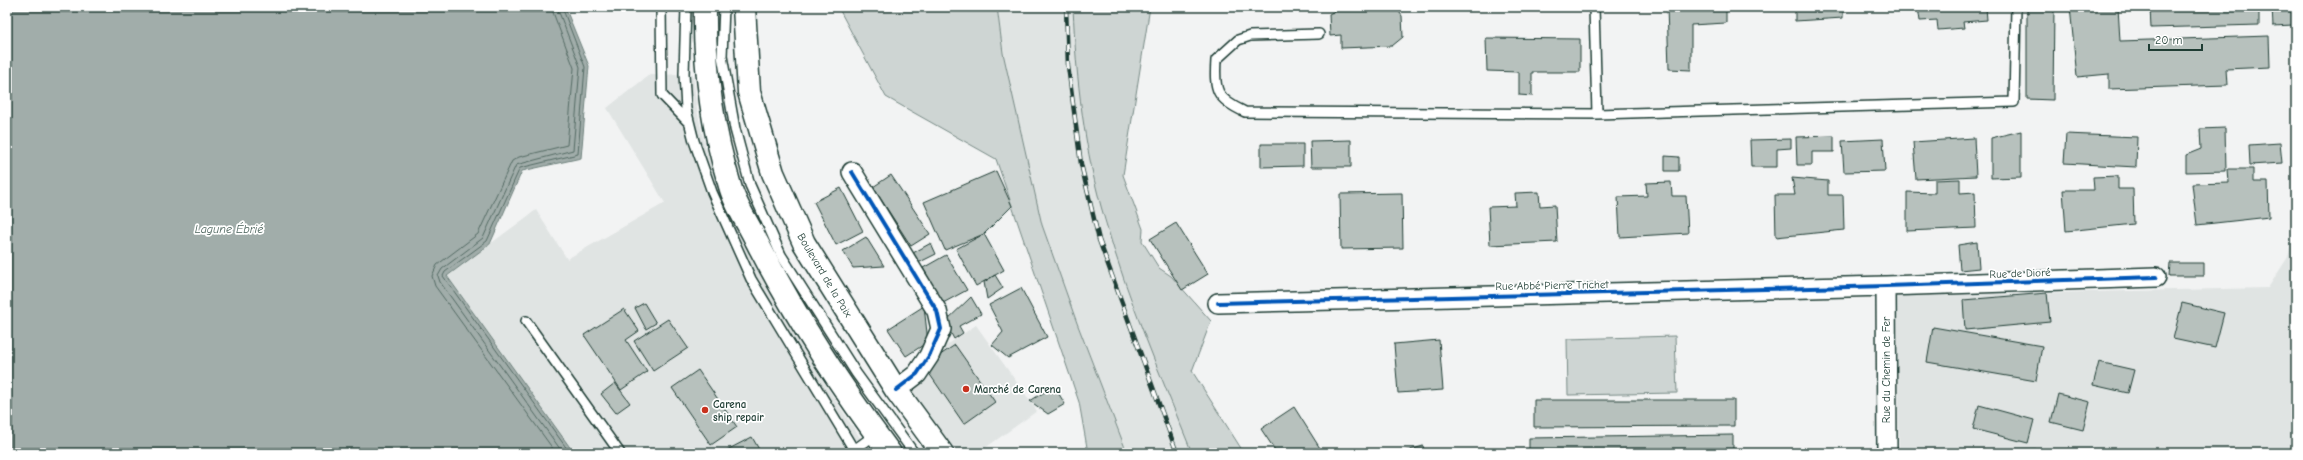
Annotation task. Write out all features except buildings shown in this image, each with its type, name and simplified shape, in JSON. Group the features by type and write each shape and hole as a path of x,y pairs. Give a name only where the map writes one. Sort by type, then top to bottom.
{"main road":[{"path":"704,7 704,50 716,131 730,188 770,267 836,379 890,453"},
{"name":"Boulevard de la Paix","path":"744,7 749,92 773,173 804,243 896,390 942,453"}],"street":[{"path":"852,172 937,311 940,319 941,328 923,366 917,374 896,390"},
{"name":"Rue de Dioré","path":"1886,286 2156,277"},
{"name":"Rue Abbé Pierre Trichet","path":"1218,303 1886,286"},
{"name":"Rue du Chemin de Fer","path":"1886,286 1887,453"}],"lane":[{"path":"661,7 662,95 690,123"},
{"path":"686,7 684,74 686,109 712,192 751,279 852,452 876,434"},
{"path":"724,7 722,56 735,129 750,185 781,255 856,373 914,453"},
{"path":"1594,7 1596,114"},
{"path":"1319,34 1250,36 1238,40 1216,60 1215,77 1217,88 1227,104 1246,112 1596,114 2014,102 2016,7"},
{"path":"526,321 620,453"},
{"path":"899,432 922,453"}],"shaded area":[{"path":"838,7 997,7 1003,53 1042,225 1077,323 1127,453 1088,453 1079,402 996,159 886,97"},
{"path":"997,7 1073,7 1075,50 1104,219 1132,304 1192,453 1127,453 1077,323 1042,225 1003,53"},
{"path":"1073,7 1150,7 1123,175 1143,229 1142,241 1159,268 1171,276 1211,321 1192,371 1244,453 1192,453 1146,338 1114,250 1098,194 1086,141 1076,61"},
{"path":"693,74 697,110 704,142 720,192 760,275 825,384 870,453 574,453 447,276 536,210 567,259 665,203 607,108 649,75"},
{"path":"2296,220 2296,453 1899,453 1897,296 2268,288 2288,257"},
{"name":"Marché de Carena","path":"976,325 1037,411 978,453 955,453 901,377"},
{"path":"1675,336 1677,393 1568,395 1567,339"}],"water":[{"name":"Lagune Ébrié","path":"7,7 565,7 589,66 581,158 522,171 490,244 447,276 574,453 7,453"}],"railway":[{"path":"1066,7 1068,66 1081,164 1099,240 1177,453"}],"cycle path":[{"path":"852,172 937,311 941,329 929,356 917,374 896,390"},
{"path":"1218,303 1886,286 2156,277"}],"place":[{"name":"Marché de Carena","path":"966,389"},
{"name":"Carena ship repair","path":"705,410"}]}
